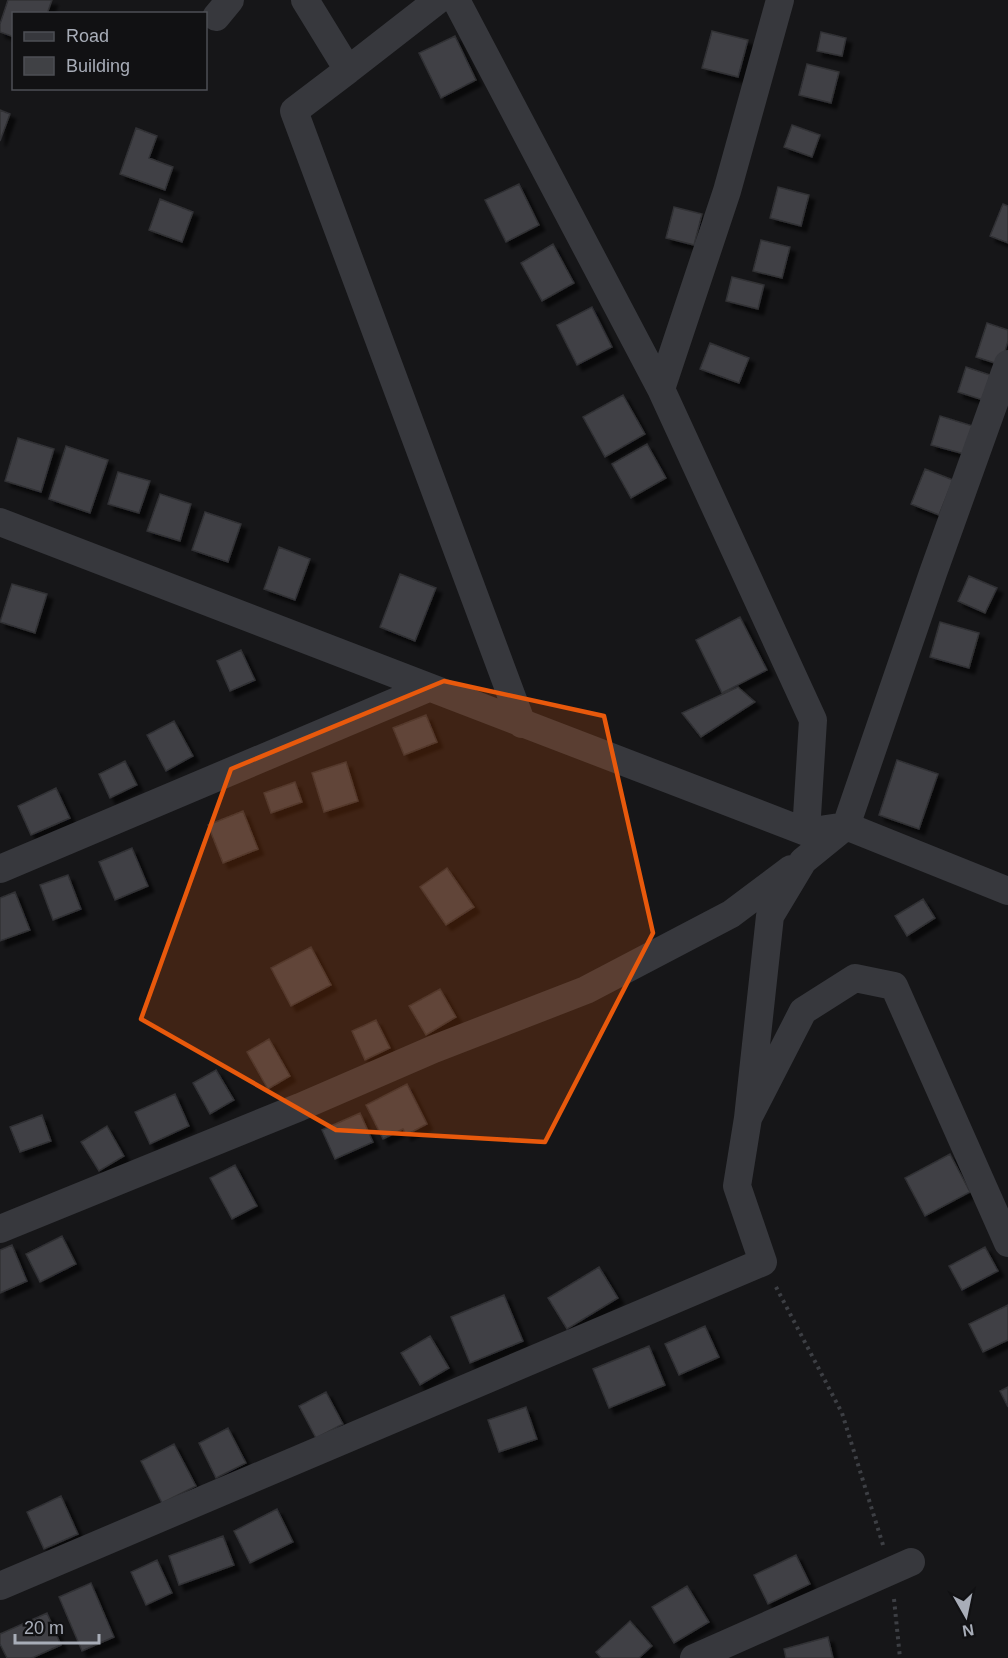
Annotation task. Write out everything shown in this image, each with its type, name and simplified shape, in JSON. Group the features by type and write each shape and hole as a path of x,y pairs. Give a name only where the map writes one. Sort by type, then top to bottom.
{"street":[{"path":"305,0 348,70"},
{"path":"438,0 294,111 522,724"},
{"path":"456,0 661,389 813,720 806,832"},
{"path":"661,389 727,191 780,0"},
{"path":"0,1229 300,1107 434,1049 586,990 731,915 846,826 1008,363"},
{"path":"0,522 806,832 846,826 1008,891"},
{"path":"0,869 428,688"},
{"path":"0,1586 763,1262 736,1186 748,1118 770,916 803,861"},
{"path":"748,1118 803,1011 855,978 894,986 1008,1243"},
{"path":"694,1658 901,1567"}],"path":[{"path":"763,1262 842,1413 901,1567 900,1658"}],"highlighted area":[{"path":"444,681 604,716 653,933 545,1142 336,1130 141,1019 231,769"}],"building":[{"path":"8,0 52,0 48,12 12,12 12,36 0,32 0,24"},
{"path":"712,31 748,40 738,77 702,68"},
{"path":"821,32 846,38 842,56 817,51"},
{"path":"455,36 476,80 441,98 419,53"},
{"path":"807,64 839,72 831,103 799,95"},
{"path":"0,110 10,114 0,141"},
{"path":"792,125 820,135 812,157 784,147"},
{"path":"136,128 157,136 149,158 173,167 165,190 120,174"},
{"path":"519,184 539,225 506,242 485,200"},
{"path":"778,187 809,195 801,226 770,218"},
{"path":"160,199 193,212 182,242 149,230"},
{"path":"1003,204 1008,206 1008,243 990,236"},
{"path":"674,207 702,214 694,245 666,238"},
{"path":"761,240 790,247 782,278 753,271"},
{"path":"553,244 574,283 542,301 521,263"},
{"path":"732,277 764,285 758,309 726,301"},
{"path":"592,307 612,347 577,365 557,325"},
{"path":"987,323 1008,330 1008,341 1001,365 976,357"},
{"path":"710,343 749,358 739,383 700,369"},
{"path":"966,367 990,375 983,400 958,392"},
{"path":"623,395 645,434 605,457 583,417"},
{"path":"940,416 976,427 968,455 931,445"},
{"path":"18,438 54,449 41,492 5,481"},
{"path":"647,444 666,478 631,498 612,464"},
{"path":"66,446 108,460 90,513 49,499"},
{"path":"925,469 953,480 939,515 911,504"},
{"path":"118,472 150,481 139,513 108,504"},
{"path":"160,494 191,504 180,541 147,531"},
{"path":"205,512 241,524 228,562 192,550"},
{"path":"279,547 310,559 295,600 264,589"},
{"path":"400,574 436,588 415,641 380,627"},
{"path":"969,576 997,588 985,613 958,601"},
{"path":"12,584 47,594 35,633 0,622"},
{"path":"740,617 767,670 722,693 696,640"},
{"path":"940,622 979,633 969,668 930,657"},
{"path":"241,650 255,680 230,691 217,661"},
{"path":"738,687 755,702 701,737 682,713"},
{"path":"426,715 437,742 404,755 393,728"},
{"path":"174,721 193,756 166,771 147,735"},
{"path":"897,760 938,774 919,829 879,815"},
{"path":"125,761 137,785 110,798 99,774"},
{"path":"346,762 358,801 324,812 312,773"},
{"path":"295,782 302,802 271,813 264,793"},
{"path":"56,788 70,818 31,835 18,806"},
{"path":"243,811 258,849 223,863 208,825"},
{"path":"132,848 148,886 115,900 99,862"},
{"path":"447,868 474,907 446,925 420,887"},
{"path":"68,875 81,909 53,920 40,885"},
{"path":"15,892 30,930 0,941 0,898"},
{"path":"923,899 935,918 907,936 895,916"},
{"path":"311,947 331,985 291,1006 271,968"},
{"path":"440,989 456,1017 426,1035 409,1006"},
{"path":"376,1020 390,1048 365,1060 352,1031"},
{"path":"269,1039 290,1076 268,1089 247,1052"},
{"path":"216,1070 234,1100 210,1114 193,1083"},
{"path":"407,1084 427,1124 406,1135 403,1129 383,1139 366,1105"},
{"path":"175,1094 189,1126 150,1144 135,1112"},
{"path":"360,1113 373,1142 335,1159 322,1130"},
{"path":"42,1115 51,1141 20,1152 10,1127"},
{"path":"107,1126 124,1156 99,1171 81,1142"},
{"path":"950,1154 970,1192 925,1216 905,1178"},
{"path":"235,1165 257,1206 232,1219 210,1178"},
{"path":"62,1236 76,1264 40,1282 26,1254"},
{"path":"12,1245 27,1281 0,1293 0,1250"},
{"path":"985,1247 998,1271 962,1290 949,1266"},
{"path":"599,1267 618,1298 567,1329 548,1298"},
{"path":"504,1295 523,1341 470,1363 451,1317"},
{"path":"1008,1305 1008,1340 983,1352 969,1324"},
{"path":"705,1326 719,1357 679,1375 665,1344"},
{"path":"430,1336 449,1368 420,1385 401,1353"},
{"path":"649,1346 665,1385 609,1408 593,1369"},
{"path":"1008,1387 1008,1407 1000,1391"},
{"path":"326,1392 343,1424 316,1438 299,1406"},
{"path":"526,1407 537,1439 499,1452 488,1420"},
{"path":"228,1428 246,1463 216,1478 199,1443"},
{"path":"174,1444 196,1486 162,1503 141,1461"},
{"path":"61,1496 78,1534 44,1549 27,1512"},
{"path":"277,1509 293,1542 250,1563 234,1531"},
{"path":"223,1536 234,1565 179,1585 169,1556"},
{"path":"796,1555 810,1584 768,1604 754,1575"},
{"path":"157,1560 172,1593 146,1605 131,1572"},
{"path":"91,1583 114,1637 82,1651 59,1597"},
{"path":"687,1586 709,1622 674,1643 652,1607"},
{"path":"47,1613 61,1645 32,1658 7,1658 0,1644 0,1634"},
{"path":"630,1621 652,1646 639,1658 601,1658 596,1652"},
{"path":"828,1637 833,1658 786,1658 784,1649"}]}
